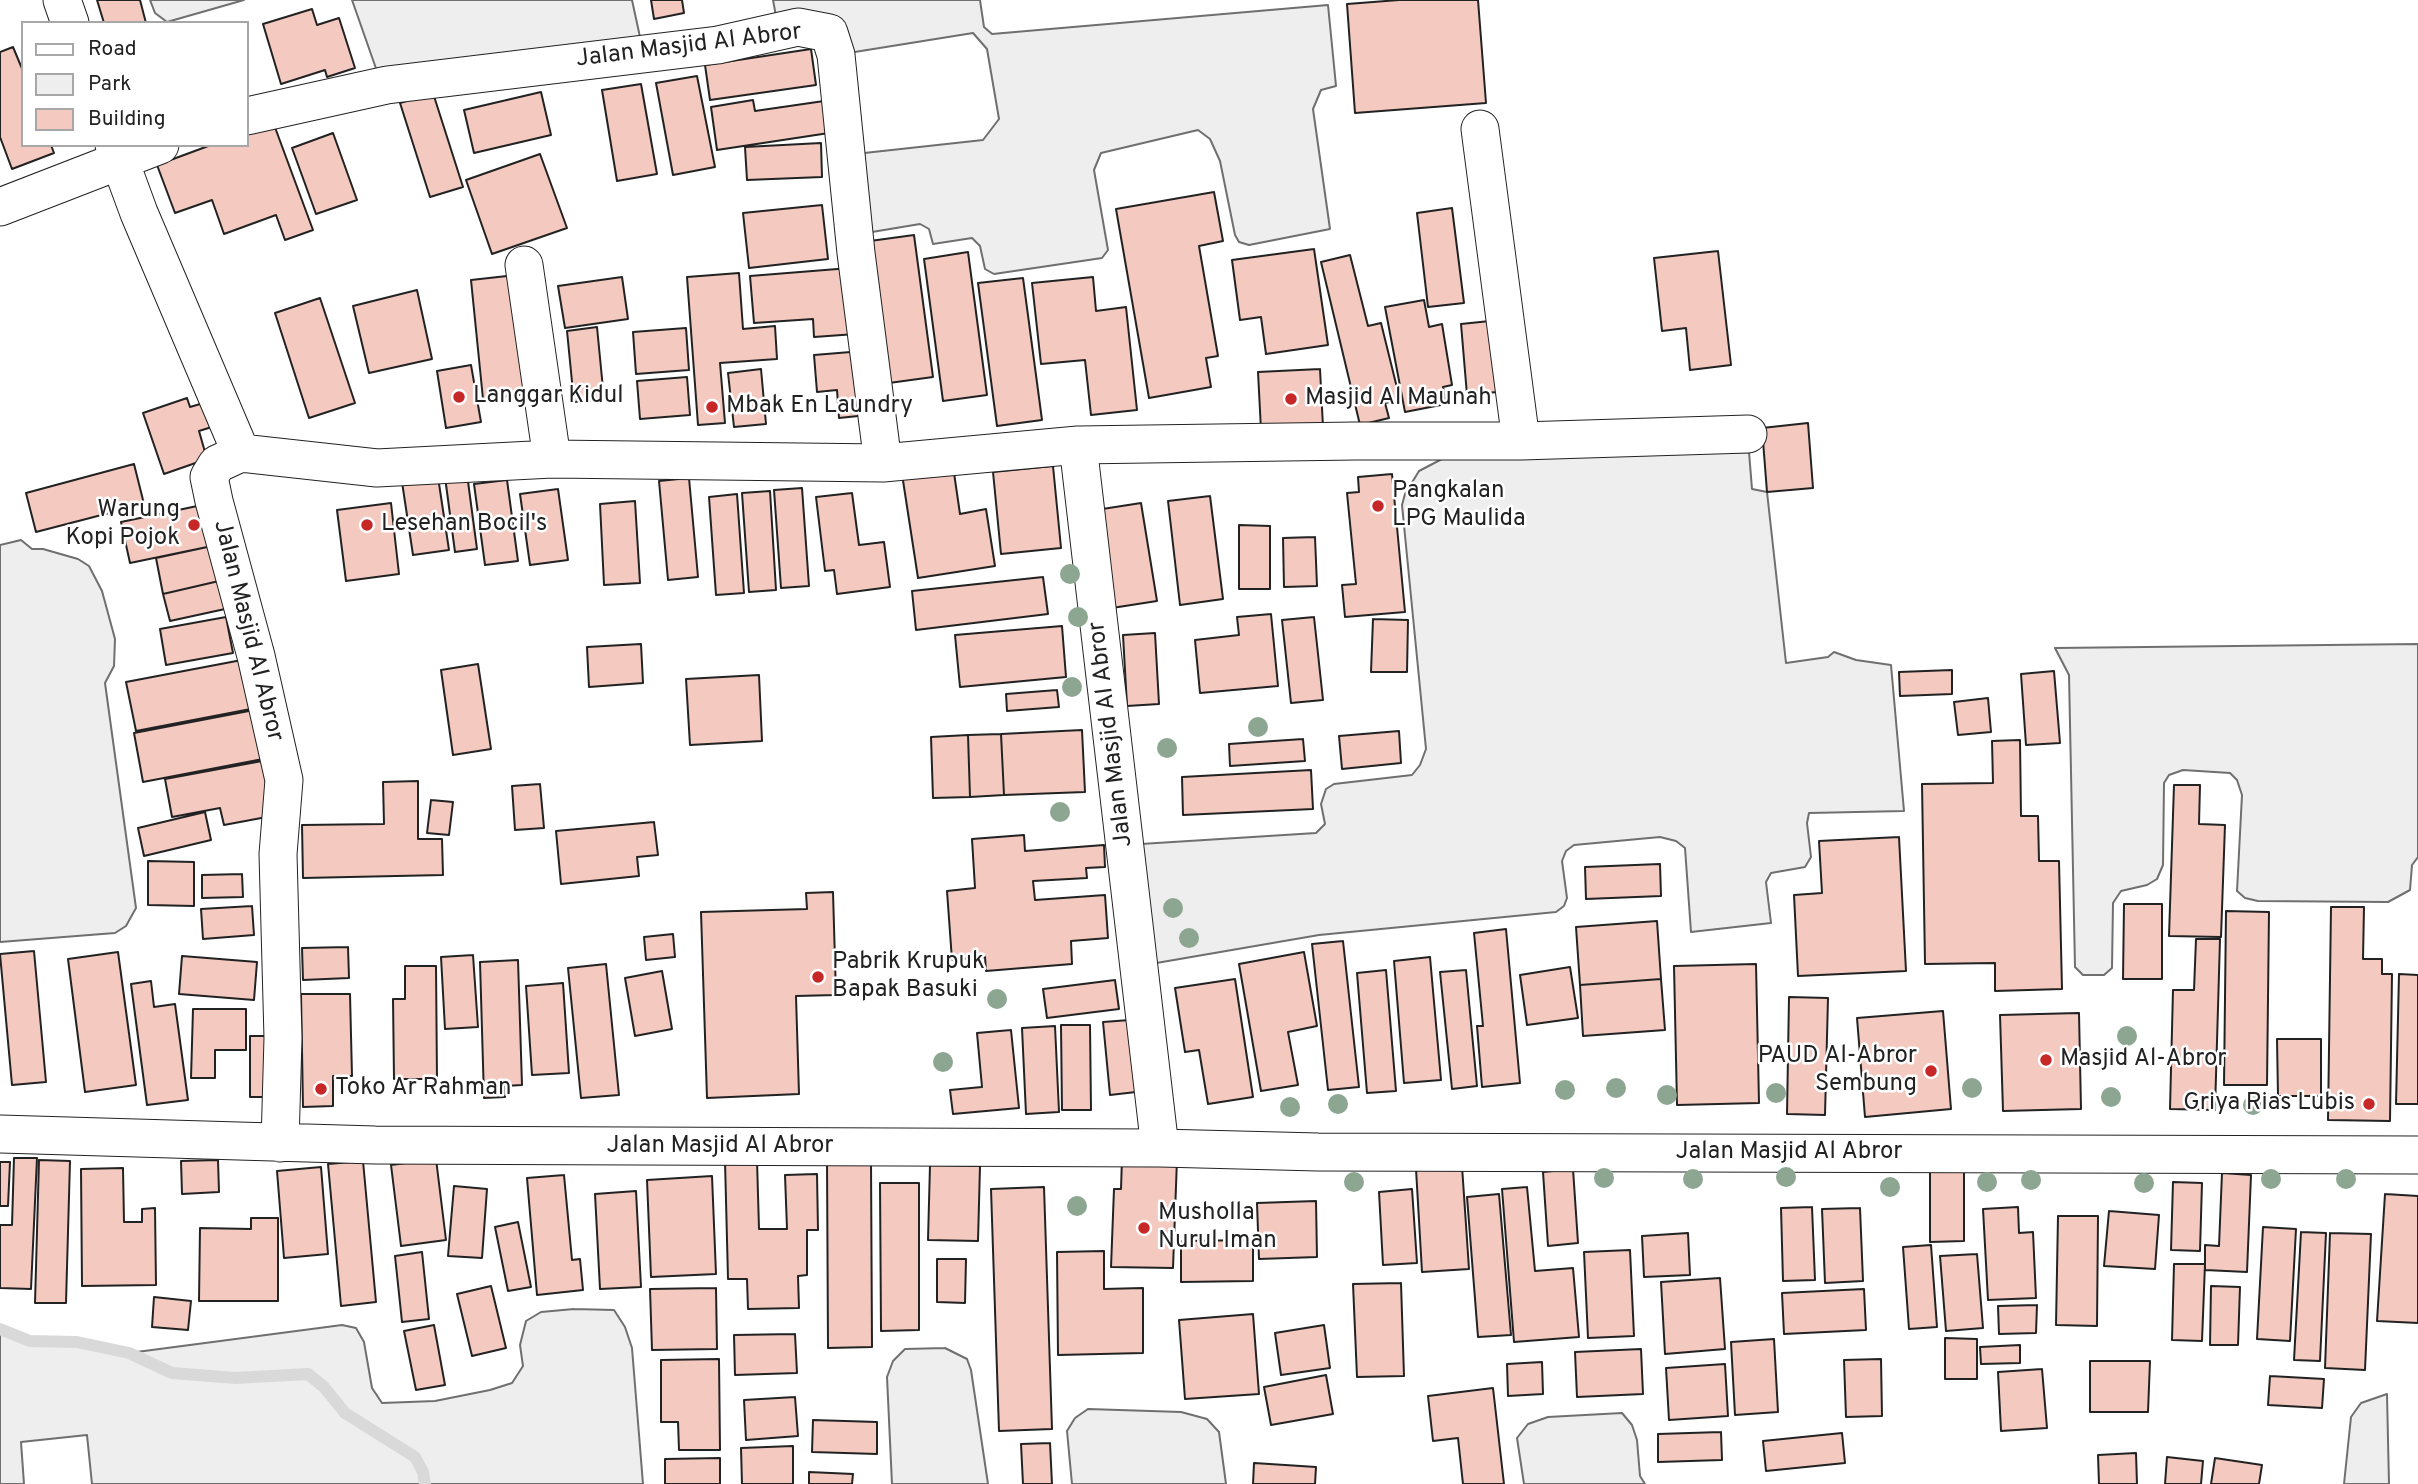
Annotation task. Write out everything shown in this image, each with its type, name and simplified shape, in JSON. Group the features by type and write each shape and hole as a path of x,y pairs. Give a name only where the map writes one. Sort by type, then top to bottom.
{"street":[{"path":"62,0 69,21"},
{"name":"Jalan Masjid Al Abror","path":"248,116 413,82 718,45 798,27 829,33 836,55 856,253 883,463"},
{"path":"1480,129 1521,441"},
{"path":"0,207 117,153 149,147"},
{"path":"117,153 139,214 242,453 377,468 552,459 883,463 1078,445 1521,441 1748,434"},
{"path":"524,265 552,459"},
{"name":"Jalan Masjid Al Abror","path":"1078,445 1160,1148"},
{"name":"Jalan Masjid Al Abror","path":"242,453 217,464 209,477 256,656 284,780 278,854 283,1013 280,1143"},
{"name":"Jalan Masjid Al Abror","path":"0,1134 280,1143 1160,1148 1346,1152 2418,1155"}],"green space":[{"path":"150,0 244,0 170,21 166,21 155,13"},
{"path":"352,0 632,0 640,37 379,77"},
{"path":"773,0 980,0 984,27 992,34 1328,5 1336,86 1321,90 1313,109 1330,229 1249,245 1239,242 1235,235 1220,161 1210,139 1198,130 1101,153 1094,170 1108,250 1102,258 994,274 985,269 980,246 972,238 933,244 929,229 920,224 854,235 846,155 983,140 999,119 987,49 973,33 836,55 779,32"},
{"path":"1749,452 1752,489 1767,492 1786,663 1828,657 1834,652 1856,660 1891,665 1904,811 1809,813 1807,823 1811,857 1805,867 1771,873 1766,882 1771,923 1691,932 1685,848 1676,841 1660,837 1574,845 1566,851 1562,861 1567,898 1564,906 1556,912 1319,935 1139,966 1125,845 1316,833 1325,824 1321,804 1326,789 1334,784 1412,775 1420,765 1426,749 1402,505 1405,494 1419,471 1442,459"},
{"path":"21,540 32,549 43,549 78,559 89,566 102,591 115,639 114,666 105,683 136,908 126,926 115,933 0,942 0,545"},
{"path":"2418,644 2418,857 2412,865 2410,890 2388,902 2258,901 2245,898 2237,891 2242,795 2237,780 2230,773 2183,770 2169,775 2164,783 2163,865 2157,879 2147,885 2121,891 2113,903 2112,968 2104,975 2083,975 2075,967 2069,675 2055,648"},
{"path":"614,1310 625,1327 632,1348 643,1484 92,1484 87,1435 21,1442 24,1484 0,1484 0,1329 30,1341 77,1342 129,1353 342,1325 356,1328 364,1342 372,1388 382,1403 435,1401 512,1383 523,1366 520,1345 526,1321 541,1312"},
{"path":"945,1348 967,1359 971,1370 988,1484 892,1484 887,1377 893,1361 905,1349"},
{"path":"2387,1394 2389,1484 2344,1484 2351,1417 2361,1403"},
{"path":"1088,1409 1181,1412 1207,1419 1219,1432 1226,1484 1072,1484 1067,1431 1075,1418"},
{"path":"1622,1413 1632,1425 1637,1440 1640,1476 1645,1484 1524,1484 1517,1438 1528,1424 1548,1417"}],"building":[{"path":"97,0 140,0 145,21 103,21"},
{"path":"651,0 682,0 684,13 654,19"},
{"path":"1399,0 1478,0 1486,103 1355,113 1347,4"},
{"path":"312,9 317,25 339,18 355,68 327,77 325,70 281,84 263,24"},
{"path":"13,47 21,66 21,147 52,147 54,153 12,169 0,137 0,52"},
{"path":"811,49 816,85 710,100 705,65"},
{"path":"697,76 715,167 673,175 656,83"},
{"path":"641,84 657,174 617,181 602,90"},
{"path":"541,92 551,135 474,153 464,110"},
{"path":"433,93 463,187 430,197 400,103"},
{"path":"753,100 755,111 824,101 829,133 717,150 711,107"},
{"path":"273,122 313,230 285,240 276,215 224,234 212,200 175,213 157,165 206,147 248,147 248,132"},
{"path":"333,133 357,200 316,214 292,148"},
{"path":"821,143 822,177 747,180 745,147"},
{"path":"540,154 567,228 492,254 466,180"},
{"path":"1214,192 1223,241 1199,246 1218,356 1206,358 1211,387 1149,398 1116,209"},
{"path":"822,205 828,259 749,268 743,213"},
{"path":"1452,208 1464,303 1428,307 1417,213"},
{"path":"914,235 933,377 889,383 870,241"},
{"path":"1314,249 1328,345 1266,354 1261,317 1240,320 1232,260"},
{"path":"1718,251 1731,365 1690,370 1686,328 1662,331 1654,258"},
{"path":"968,252 987,395 943,401 924,259"},
{"path":"1350,255 1368,326 1381,323 1400,400 1385,403 1389,418 1360,425 1321,262"},
{"path":"850,268 856,334 814,337 813,319 754,323 750,276"},
{"path":"739,273 743,329 775,326 777,359 720,363 725,423 698,425 687,277"},
{"path":"516,275 528,394 483,399 471,280"},
{"path":"622,277 628,319 565,328 558,286"},
{"path":"1093,277 1096,311 1126,307 1137,410 1091,415 1085,360 1041,364 1032,283"},
{"path":"1023,278 1042,420 997,426 978,283"},
{"path":"417,290 432,359 369,373 353,306"},
{"path":"320,298 355,403 309,418 275,313"},
{"path":"1424,300 1429,327 1442,324 1452,385 1443,387 1446,404 1405,412 1385,307"},
{"path":"1490,321 1497,392 1467,395 1461,324"},
{"path":"597,327 604,399 574,402 567,331"},
{"path":"686,328 689,370 636,374 633,332"},
{"path":"863,351 868,415 839,418 837,390 817,392 814,355"},
{"name":"Langgar Kidul","path":"471,365 481,422 446,428 437,371"},
{"path":"761,369 766,424 734,427 728,373"},
{"name":"Masjid Al Maunah","path":"1320,369 1323,427 1261,430 1258,372"},
{"path":"687,377 690,415 640,419 637,381"},
{"path":"187,398 190,407 207,402 215,426 199,431 207,459 164,474 143,413"},
{"path":"1808,423 1813,488 1767,492 1762,428"},
{"path":"134,464 144,504 36,532 26,493"},
{"path":"953,466 960,514 986,509 995,566 918,578 902,474"},
{"path":"1053,466 1061,548 1001,554 993,472"},
{"path":"467,474 477,549 455,552 445,477"},
{"path":"1392,474 1405,612 1345,617 1342,585 1356,584 1347,493 1359,492 1358,477"},
{"path":"438,477 449,550 413,555 402,482"},
{"path":"689,478 698,577 668,580 659,481"},
{"path":"507,480 518,561 485,565 474,484"},
{"path":"802,488 809,586 781,588 774,490"},
{"path":"558,489 568,560 530,565 520,494"},
{"path":"770,491 776,590 749,592 742,493"},
{"path":"852,493 859,545 884,542 890,587 837,594 834,570 825,571 816,497"},
{"path":"737,494 744,593 716,595 709,497"},
{"path":"1210,496 1223,599 1180,605 1168,501"},
{"path":"635,501 640,583 604,585 600,504"},
{"path":"391,503 399,574 346,581 337,510"},
{"path":"1141,503 1157,601 1112,608 1096,510"},
{"path":"202,505 212,546 130,563 121,522"},
{"path":"1239,525 1270,526 1270,589 1239,589"},
{"path":"1315,537 1317,586 1284,587 1283,538"},
{"path":"212,546 219,581 163,594 156,558"},
{"path":"1043,577 1048,614 916,630 912,591"},
{"path":"219,581 225,609 170,621 163,594"},
{"path":"1271,614 1278,686 1200,693 1195,640 1239,635 1237,617"},
{"path":"226,617 233,653 166,665 160,629"},
{"path":"1314,617 1323,700 1291,703 1282,620"},
{"path":"1373,619 1408,620 1407,672 1371,672"},
{"path":"1062,626 1066,677 960,687 955,635"},
{"path":"1155,633 1159,704 1127,706 1123,635"},
{"path":"641,644 643,683 589,687 587,647"},
{"path":"247,659 256,708 136,731 126,682"},
{"path":"478,664 491,749 453,755 441,670"},
{"path":"1952,670 1952,694 1900,696 1899,672"},
{"path":"2054,671 2060,743 2026,745 2021,674"},
{"path":"759,675 762,741 690,745 686,679"},
{"path":"1057,690 1059,707 1007,711 1006,694"},
{"path":"1988,698 1991,732 1958,735 1954,702"},
{"path":"254,710 263,759 143,782 134,733"},
{"path":"1082,730 1085,792 1004,795 1001,734"},
{"path":"1399,731 1401,763 1342,769 1339,736"},
{"path":"1001,734 1004,795 970,797 968,735"},
{"path":"968,735 970,797 933,798 931,737"},
{"path":"1303,739 1305,761 1230,766 1229,744"},
{"path":"2020,740 2021,816 2038,816 2039,861 2059,861 2062,989 1995,991 1995,963 1925,964 1922,784 1993,783 1992,741"},
{"path":"262,761 272,816 224,825 220,808 172,817 165,779"},
{"path":"1311,770 1313,809 1183,815 1182,777"},
{"path":"418,781 418,839 442,839 443,875 303,878 302,825 384,824 383,782"},
{"path":"540,784 544,828 515,830 512,786"},
{"path":"2174,785 2200,785 2199,824 2225,825 2221,937 2169,936"},
{"path":"431,800 453,802 449,835 427,833"},
{"path":"205,812 211,840 144,856 138,828"},
{"path":"654,822 658,855 637,857 639,876 561,884 556,831"},
{"path":"1024,835 1025,851 1104,845 1105,867 1086,868 1087,878 1033,881 1035,900 1105,895 1108,938 1071,941 1072,964 986,971 985,957 952,960 947,891 975,888 972,839"},
{"path":"1899,837 1906,971 1798,976 1794,895 1822,893 1819,841"},
{"path":"148,861 194,862 194,906 148,905"},
{"path":"1660,864 1661,896 1586,899 1585,867"},
{"path":"242,874 243,897 202,898 202,875"},
{"path":"833,892 836,995 796,996 799,1094 707,1098 701,912 807,909 806,893"},
{"path":"2124,904 2162,904 2162,979 2123,979"},
{"path":"252,906 254,935 203,939 201,909"},
{"path":"2331,907 2364,907 2363,959 2382,959 2382,974 2392,974 2390,1121 2328,1120"},
{"path":"2226,911 2269,912 2267,1085 2224,1085"},
{"path":"1657,921 1661,979 1580,985 1576,927"},
{"path":"1506,929 1520,1083 1482,1087 1477,1026 1483,1026 1474,933"},
{"path":"673,934 675,957 646,960 644,937"},
{"path":"2196,939 2220,939 2215,1110 2170,1109 2173,990 2194,990"},
{"path":"1343,941 1359,1087 1328,1090 1312,944"},
{"path":"348,947 349,978 303,980 302,948"},
{"path":"34,951 46,1082 12,1085 0,954"},
{"path":"118,952 136,1085 85,1092 68,959"},
{"path":"1304,952 1317,1026 1288,1032 1298,1085 1261,1091 1239,964"},
{"path":"473,955 478,1027 445,1029 441,957"},
{"path":"182,956 257,962 254,1000 179,994"},
{"path":"1430,957 1441,1080 1404,1083 1394,961"},
{"path":"518,960 522,1085 505,1086 505,1097 484,1098 480,962"},
{"path":"606,964 619,1095 581,1098 568,968"},
{"path":"1756,964 1759,1103 1677,1105 1674,966"},
{"path":"405,966 436,966 437,1079 394,1079 393,999 405,999"},
{"path":"1570,967 1578,1018 1527,1025 1520,975"},
{"path":"1386,970 1396,1091 1367,1093 1357,973"},
{"path":"1466,970 1477,1086 1452,1089 1440,972"},
{"path":"662,971 672,1029 635,1036 625,978"},
{"path":"2399,974 2418,975 2418,1104 2396,1104"},
{"path":"1235,979 1253,1097 1208,1104 1199,1050 1185,1052 1175,988"},
{"path":"1661,979 1665,1030 1583,1036 1580,985"},
{"path":"1115,980 1119,1009 1047,1018 1043,989"},
{"path":"151,981 154,1007 175,1004 188,1100 147,1105 131,984"},
{"path":"563,983 569,1073 532,1075 526,986"},
{"path":"301,994 350,994 352,1076 333,1076 333,1106 303,1107"},
{"path":"1789,997 1828,998 1825,1115 1787,1114"},
{"path":"193,1009 246,1009 246,1050 215,1050 215,1078 191,1078"},
{"path":"1943,1011 1951,1109 1865,1117 1857,1018"},
{"name":"Masjid Al-Abror","path":"2079,1013 2081,1109 2003,1111 2000,1015"},
{"path":"1130,1020 1136,1092 1110,1095 1103,1022"},
{"path":"1061,1025 1090,1025 1091,1110 1062,1110"},
{"path":"1055,1026 1059,1112 1026,1114 1022,1028"},
{"path":"1011,1030 1019,1108 953,1114 950,1090 982,1087 977,1033"},
{"path":"250,1036 272,1036 272,1097 250,1097"},
{"path":"2277,1039 2321,1039 2321,1096 2278,1096"},
{"path":"14,1158 37,1158 31,1289 0,1288 0,1225 12,1225"},
{"name":"Musholla Nurul Iman","path":"1122,1158 1177,1159 1173,1268 1111,1267 1114,1189 1121,1189"},
{"path":"436,1159 446,1240 401,1246 391,1165"},
{"path":"39,1160 70,1161 66,1303 35,1303"},
{"path":"218,1160 219,1192 182,1194 181,1161"},
{"path":"757,1160 759,1229 787,1229 785,1175 817,1174 818,1230 807,1230 807,1275 798,1276 799,1308 748,1309 747,1279 728,1279 725,1161"},
{"path":"827,1160 871,1160 872,1347 828,1348"},
{"path":"363,1161 376,1302 341,1306 328,1164"},
{"path":"0,1162 10,1162 8,1206 0,1206"},
{"path":"930,1165 980,1166 978,1241 928,1240"},
{"path":"1462,1166 1469,1269 1422,1272 1416,1169"},
{"path":"321,1167 328,1254 284,1258 277,1171"},
{"path":"1930,1167 1964,1167 1964,1241 1930,1242"},
{"path":"123,1168 124,1222 142,1222 142,1209 155,1208 156,1285 82,1286 81,1169"},
{"path":"1573,1169 1578,1243 1548,1246 1543,1172"},
{"path":"2222,1173 2251,1175 2247,1272 2205,1270 2205,1245 2219,1246"},
{"path":"564,1175 572,1260 580,1259 583,1290 537,1295 527,1178"},
{"path":"712,1176 716,1274 651,1277 647,1180"},
{"path":"2173,1182 2202,1183 2200,1251 2171,1250"},
{"path":"880,1183 919,1183 919,1330 881,1331"},
{"path":"454,1186 487,1189 482,1258 448,1256"},
{"path":"1044,1187 1052,1429 999,1431 991,1189"},
{"path":"1527,1187 1535,1271 1573,1268 1579,1337 1514,1342 1502,1189"},
{"path":"1412,1189 1417,1263 1383,1265 1379,1192"},
{"path":"636,1191 641,1287 600,1289 595,1194"},
{"path":"1499,1194 1511,1335 1478,1337 1467,1197"},
{"path":"2385,1194 2418,1196 2418,1323 2377,1321"},
{"path":"1316,1201 1317,1257 1259,1259 1257,1203"},
{"path":"1812,1207 1815,1280 1783,1281 1781,1208"},
{"path":"2018,1207 2019,1233 2033,1232 2036,1298 1988,1300 1983,1209"},
{"path":"1860,1208 1863,1281 1825,1283 1822,1209"},
{"path":"2109,1211 2159,1215 2155,1269 2104,1266"},
{"path":"2058,1216 2098,1216 2097,1326 2056,1325"},
{"path":"251,1218 278,1218 278,1301 199,1301 200,1228 251,1229"},
{"path":"518,1222 531,1287 508,1291 495,1227"},
{"path":"2263,1227 2296,1229 2290,1341 2257,1339"},
{"path":"2301,1232 2326,1233 2320,1361 2294,1360"},
{"path":"1688,1233 1690,1275 1644,1277 1642,1236"},
{"path":"2330,1233 2371,1234 2365,1370 2325,1368"},
{"path":"1253,1240 1253,1281 1181,1282 1181,1241"},
{"path":"1931,1245 1937,1327 1909,1329 1903,1247"},
{"path":"1630,1250 1634,1336 1588,1338 1584,1252"},
{"path":"1104,1251 1104,1289 1143,1288 1143,1353 1058,1355 1057,1252"},
{"path":"422,1252 429,1319 402,1322 395,1256"},
{"path":"1977,1254 1983,1328 1946,1331 1940,1256"},
{"path":"937,1259 966,1259 965,1303 937,1302"},
{"path":"2174,1264 2205,1264 2202,1341 2172,1340"},
{"path":"1720,1278 1725,1349 1665,1354 1661,1282"},
{"path":"1401,1283 1404,1376 1357,1377 1353,1284"},
{"path":"491,1286 506,1348 472,1356 457,1294"},
{"path":"2211,1286 2240,1287 2238,1345 2210,1345"},
{"path":"716,1288 717,1349 652,1350 650,1289"},
{"path":"1864,1289 1866,1330 1784,1334 1782,1293"},
{"path":"154,1297 191,1301 188,1330 152,1327"},
{"path":"2037,1305 2036,1333 1999,1334 1998,1306"},
{"path":"1253,1314 1259,1394 1185,1399 1179,1320"},
{"path":"434,1325 445,1385 416,1390 404,1331"},
{"path":"1324,1325 1330,1368 1281,1375 1275,1333"},
{"path":"795,1334 797,1373 735,1375 734,1335"},
{"path":"1945,1338 1977,1339 1977,1379 1945,1379"},
{"path":"1774,1339 1778,1412 1735,1415 1731,1342"},
{"path":"2020,1345 2020,1363 1981,1364 1980,1347"},
{"path":"1641,1349 1643,1394 1577,1397 1575,1352"},
{"path":"719,1359 720,1450 679,1450 678,1422 661,1422 661,1360"},
{"path":"1881,1359 1882,1416 1846,1417 1844,1360"},
{"path":"2090,1361 2150,1361 2148,1412 2090,1412"},
{"path":"1542,1362 1543,1394 1508,1396 1507,1364"},
{"path":"1725,1364 1728,1416 1669,1420 1666,1368"},
{"path":"2042,1369 2047,1428 2001,1431 1998,1372"},
{"path":"1326,1375 1333,1414 1271,1425 1264,1387"},
{"path":"2270,1376 2324,1379 2322,1408 2268,1405"},
{"path":"1493,1388 1504,1484 1463,1484 1458,1438 1433,1441 1428,1396"},
{"path":"795,1397 798,1436 746,1440 744,1400"},
{"path":"813,1420 877,1422 877,1454 812,1452"},
{"path":"1721,1432 1722,1460 1658,1462 1658,1434"},
{"path":"1842,1433 1845,1463 1766,1471 1763,1441"},
{"path":"1050,1443 1052,1484 1023,1484 1021,1444"},
{"path":"793,1446 793,1484 742,1484 741,1448"},
{"path":"2136,1453 2137,1484 2099,1484 2098,1455"},
{"path":"2167,1457 2203,1461 2201,1484 2165,1484"},
{"path":"720,1458 720,1484 665,1484 665,1459"},
{"path":"2215,1458 2262,1465 2259,1484 2211,1484"},
{"path":"1254,1463 1316,1467 1315,1484 1253,1484"},
{"path":"809,1472 853,1474 852,1484 809,1484"}],"waterway":[{"path":"0,1329 30,1341 77,1342 129,1353 172,1373 235,1378 308,1374 324,1387 345,1413 415,1457 423,1472 425,1484"}],"place":[{"name":"Langgar Kidul","path":"459,397"},
{"name":"Masjid Al Maunah","path":"1291,399"},
{"name":"Mbak En Laundry","path":"712,407"},
{"name":"Pangkalan LPG Maulida","path":"1378,506"},
{"name":"Warung Kopi Pojok","path":"194,525"},
{"name":"Lesehan Bocil's","path":"367,525"},
{"name":"Pabrik Krupuk Bapak Basuki","path":"818,977"},
{"name":"Masjid Al-Abror","path":"2046,1060"},
{"name":"PAUD Al-Abror Sembung","path":"1931,1071"},
{"name":"Toko Ar Rahman","path":"321,1089"},
{"name":"Griya Rias Lubis","path":"2369,1104"},
{"name":"Musholla Nurul Iman","path":"1144,1228"}]}
